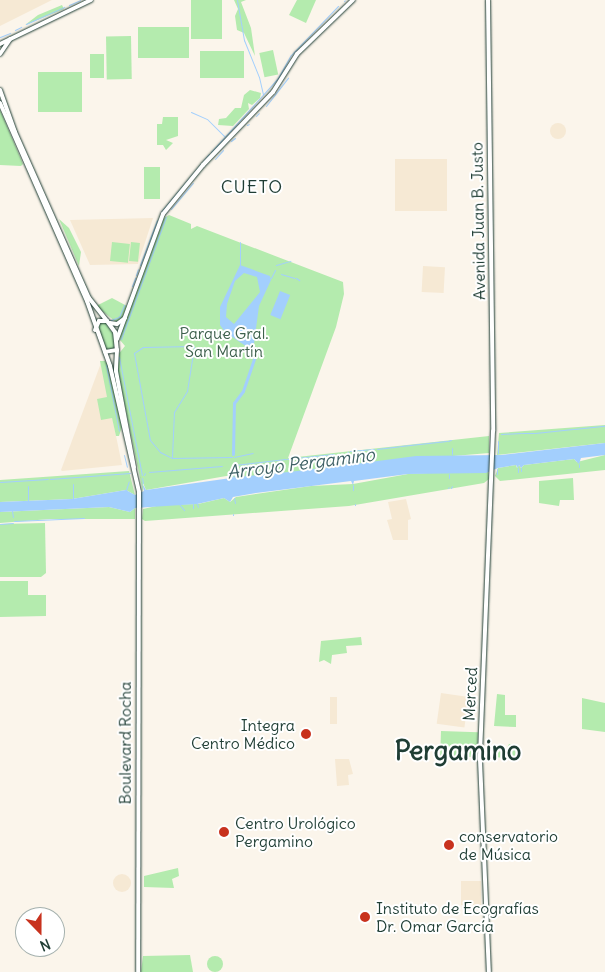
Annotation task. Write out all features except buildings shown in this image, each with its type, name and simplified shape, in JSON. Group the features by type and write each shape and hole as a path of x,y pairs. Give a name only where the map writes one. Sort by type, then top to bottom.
{"main road":[{"path":"0,44 91,0"},
{"path":"134,469 116,371 117,339 167,209 203,166 273,92 297,54 353,0"},
{"name":"Avenida Juan B. Justo","path":"488,0 492,480"},
{"path":"0,54 11,39"},
{"path":"0,90 15,132 89,298 108,322 117,339"},
{"path":"0,104 86,302 105,352 134,469"},
{"path":"96,332 97,324 108,322 120,323 126,316"},
{"path":"105,352 117,350"},
{"name":"Boulevard Rocha","path":"134,469 139,492 138,972"},
{"name":"Merced","path":"489,972 480,760 492,480"}],"shaded area":[{"path":"0,0 52,0 0,26"},
{"path":"558,123 564,125 566,131 564,137 558,139 552,137 550,131 552,125"},
{"path":"395,159 447,159 447,211 395,211"},
{"path":"153,218 138,264 90,265 70,220"},
{"path":"423,266 445,267 444,293 422,292"},
{"path":"101,363 122,465 62,471 61,470"},
{"path":"406,499 411,519 408,520 408,540 393,540 387,520 392,519 388,502"},
{"path":"441,693 469,697 464,728 437,724"},
{"path":"330,697 337,697 337,724 330,724"},
{"path":"335,759 349,759 353,774 348,775 349,785 337,786"},
{"path":"122,874 128,877 131,883 128,889 122,892 116,889 113,883 116,877"},
{"path":"461,881 481,881 481,905 461,905"}],"green space":[{"path":"191,0 222,0 222,39 191,39"},
{"path":"234,0 246,0 241,2 251,28 255,56 244,33 237,30 235,16 238,9"},
{"path":"297,0 316,0 306,23 289,15"},
{"path":"62,5 64,9 25,25 38,15"},
{"path":"138,27 189,27 189,58 138,58"},
{"path":"106,36 131,36 132,79 107,79"},
{"path":"273,50 278,74 265,77 259,53"},
{"path":"200,51 244,51 244,78 200,78"},
{"path":"90,54 104,54 104,78 90,78"},
{"path":"38,72 82,72 82,112 38,112"},
{"path":"250,90 261,93 260,98 252,105 248,103 249,109 233,126 218,125 219,119 226,118 235,108 241,108 244,95"},
{"path":"0,110 23,164 21,166 0,165"},
{"path":"163,117 178,117 178,136 166,140 173,143 166,150 163,145 157,145 157,124 162,124"},
{"path":"144,167 160,167 160,199 144,199"},
{"name":"Parque Gral. San Martín","path":"169,215 191,224 191,229 197,226 343,282 344,294 336,327 288,458 489,436 489,453 347,465 346,462 346,465 325,469 234,478 232,475 146,490 143,483 143,492 117,368 117,356 125,346 120,340 121,333 164,218"},
{"path":"59,219 69,228 81,252 79,266"},
{"path":"112,242 130,244 128,263 110,261"},
{"path":"131,242 140,243 138,262 129,261"},
{"path":"112,298 127,306 121,320 116,322 96,306"},
{"path":"105,322 114,335 114,350 107,351 98,331 98,324"},
{"path":"100,361 105,361 108,365 122,427 119,436 116,436 112,418 101,420 97,399 107,397"},
{"path":"605,425 605,443 497,455 499,433"},
{"path":"605,455 605,470 500,481 495,476 498,468 516,465 517,468 519,465 521,468 524,465 574,459 577,462"},
{"path":"488,470 489,479 484,483 349,506 145,521 142,519 143,509 161,505 198,504 224,498 230,502 236,497 311,486 353,484 408,474"},
{"path":"129,471 135,495 126,490 72,499 0,502 0,480"},
{"path":"573,478 574,500 560,500 559,506 539,503 539,481"},
{"path":"109,507 130,512 135,508 135,519 50,519 0,523 0,512"},
{"path":"45,523 46,573 41,577 0,577 0,524"},
{"path":"0,581 28,581 28,595 46,595 46,616 0,617"},
{"path":"361,637 362,645 346,646 347,653 332,655 331,664 324,660 319,662 321,641"},
{"path":"497,694 505,695 505,715 516,715 516,727 494,726"},
{"path":"582,698 605,703 605,732 582,729"},
{"path":"441,731 478,732 477,757 440,756"},
{"path":"509,744 516,744 515,759 484,756 485,750 505,752"},
{"path":"178,868 179,876 172,879 174,888 144,887 144,876"},
{"path":"190,955 193,972 141,972 143,956"},
{"path":"215,956 223,964 215,972 207,964"}],"water":[{"path":"240,265 270,276 271,280 259,306 253,351 225,332 220,325 220,307","holes":["244,273 257,277 260,292 234,324 226,317 227,304 235,281"]},
{"path":"280,291 290,295 280,319 270,315"},
{"path":"605,443 605,455 581,458 579,464 574,459 524,465 521,468 519,465 518,468 516,465 498,468 486,473 408,474 354,481 353,485 351,481 256,493 233,497 230,502 224,498 197,504 135,508 130,512 109,507 0,512 0,502 72,499 126,490 135,495 144,491 142,483 146,490 231,478 232,473 234,478 236,473 237,477 289,472 346,465 346,461 347,465 416,456 501,455"}],"waterway":[{"path":"69,5 80,0"},
{"path":"237,0 244,40 259,77 263,95"},
{"path":"211,152 278,78 291,55 338,6"},
{"path":"26,24 64,7"},
{"path":"15,30 21,27"},
{"path":"0,37 10,33"},
{"path":"266,106 288,78"},
{"path":"191,112 207,119 224,136"},
{"path":"256,116 259,113"},
{"path":"231,141 235,138"},
{"path":"215,159 223,150"},
{"path":"161,212 209,154"},
{"path":"171,209 193,183"},
{"path":"121,339 166,217"},
{"path":"140,265 157,220"},
{"path":"240,242 240,265"},
{"path":"276,265 290,261"},
{"path":"136,275 138,269"},
{"path":"271,278 275,270"},
{"path":"281,274 294,278"},
{"path":"132,286 135,278"},
{"path":"111,320 119,317 124,305"},
{"name":"Arroyo Pergamino","path":"193,346 143,347 134,353 150,440 160,452 172,458 232,457"},
{"path":"172,457 174,412 187,391 194,347"},
{"name":"Arroyo Pergamino","path":"233,454 234,403 243,391 255,356 253,351"},
{"path":"119,357 142,475"},
{"path":"106,365 119,431"},
{"path":"574,429 605,426"},
{"path":"535,433 573,429"},
{"path":"501,434 521,433"},
{"path":"522,433 534,433"},
{"path":"401,446 447,441"},
{"path":"498,441 498,453"},
{"name":"Arroyo Pergamino","path":"377,449 400,446"},
{"path":"452,448 452,454"},
{"name":"Arroyo Pergamino","path":"350,451 374,449"},
{"name":"Arroyo Pergamino","path":"234,457 253,453"},
{"name":"Arroyo Pergamino","path":"287,459 334,454"},
{"path":"124,455 127,467"},
{"name":"Arroyo Pergamino","path":"235,465 286,459"},
{"name":"Arroyo Pergamino","path":"234,468 235,463"},
{"name":"Arroyo Pergamino","path":"149,472 222,466"},
{"path":"497,469 497,474"},
{"path":"50,479 130,473"},
{"path":"142,478 143,483"},
{"path":"0,482 48,479"},
{"path":"126,490 129,481"},
{"path":"73,484 73,499"},
{"path":"353,485 353,490"},
{"path":"28,486 28,501"},
{"path":"234,498 235,503"},
{"path":"179,504 184,510"},
{"path":"12,511 13,517"},
{"path":"14,521 84,518"},
{"path":"0,524 13,523"}],"place":[{"name":"Integra Centro Médico","path":"306,734"},
{"name":"Centro Urológico Pergamino","path":"224,832"},
{"name":"conservatorio de Música","path":"449,845"},
{"name":"Instituto de Ecografías Dr. Omar García","path":"365,917"}],"district":[{"name":"CUETO","path":"252,187"},
{"name":"Pergamino","path":"458,751"}]}
